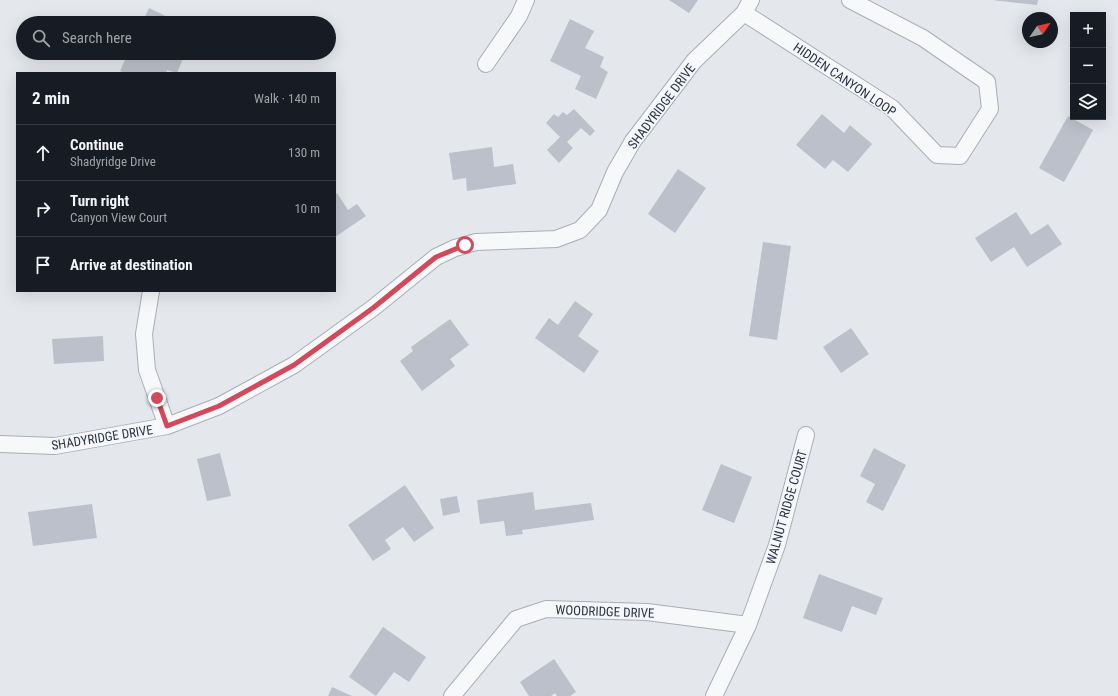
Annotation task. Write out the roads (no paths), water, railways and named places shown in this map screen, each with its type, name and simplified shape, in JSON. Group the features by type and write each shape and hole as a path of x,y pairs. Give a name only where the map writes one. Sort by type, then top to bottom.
{"street":[{"path":"486,64 519,16 526,0"},
{"name":"HIDDEN CANYON LOOP","path":"747,6 892,108 937,155 960,156 990,109 987,82 923,38 850,0"},
{"name":"SHADYRIDGE DRIVE","path":"0,444 55,446 167,426 219,406 294,365 373,308 436,257 455,248 476,242 556,240 580,230 599,210 615,172 633,141 694,61 747,6"},
{"path":"151,292 144,334 146,370 167,426"},
{"name":"WALNUT RIDGE COURT","path":"714,696 748,625 778,545 806,435"},
{"name":"WOODRIDGE DRIVE","path":"452,696 516,619 546,609 647,612 748,625"}]}
